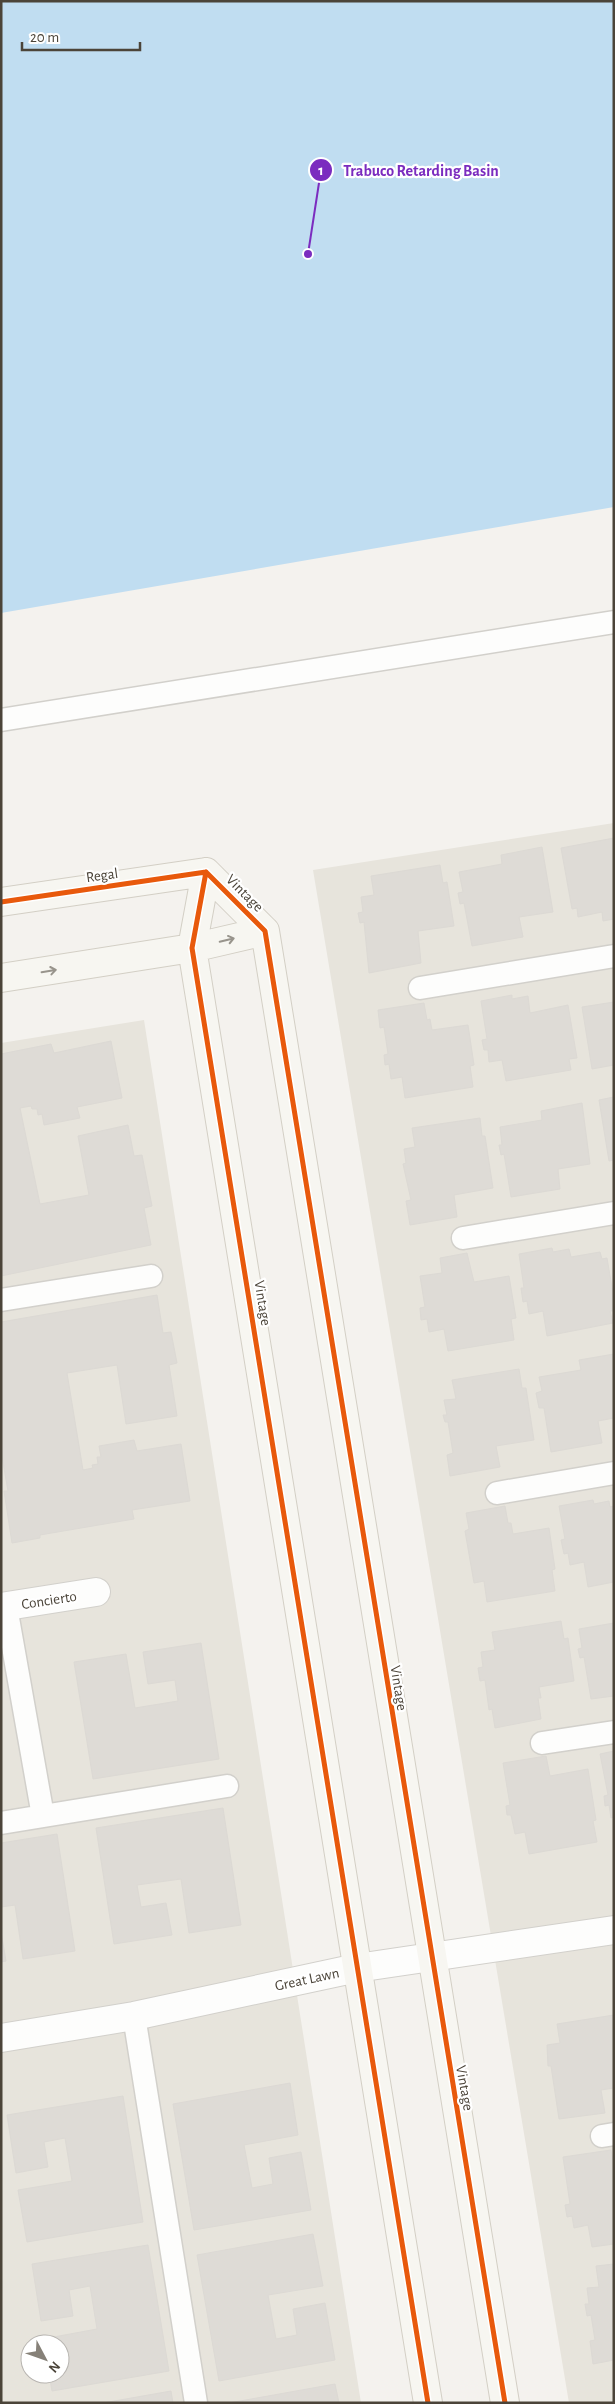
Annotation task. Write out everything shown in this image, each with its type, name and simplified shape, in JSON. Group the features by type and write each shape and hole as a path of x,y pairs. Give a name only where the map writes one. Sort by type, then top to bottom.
{"street":[{"name":"Regal","path":"1,902 206,872"},
{"name":"Vintage","path":"206,872 265,931 430,1956 505,2403"},
{"name":"Vintage","path":"206,872 192,948 428,2403"},
{"path":"1,978 192,948 265,931"},
{"name":"Concierto","path":"4,1607 96,1592"},
{"name":"Great Lawn","path":"1,2038 134,2016 357,1968 614,1930"}],"lane":[{"path":"1,720 614,622"},
{"path":"420,988 614,956"},
{"path":"463,1238 614,1213"},
{"path":"1,1300 151,1276"},
{"path":"497,1493 614,1472"},
{"path":"4,1607 43,1816"},
{"path":"542,1743 614,1732"},
{"path":"1,1823 227,1786"},
{"path":"134,2016 196,2403"}],"shaded area":[{"path":"614,823 614,2403 569,2403 313,870"},
{"path":"144,1020 361,2403 1,2403 1,1043"}],"water":[{"path":"1,1 614,1 614,507 1,613"}],"building":[{"path":"614,838 614,919 603,921 602,912 578,917 577,908 572,909 561,848"},
{"path":"542,847 553,912 519,917 523,937 472,946 464,903 460,904 458,893 463,892 459,872 502,864 501,855"},
{"path":"440,865 443,883 447,882 454,926 418,931 421,963 369,973 364,922 360,923 358,913 363,912 361,897 374,895 371,876"},
{"path":"512,995 512,999 528,996 530,1013 568,1005 577,1058 569,1059 571,1070 506,1081 502,1060 489,1062 488,1050 484,1050 482,1040 487,1039 481,1001"},
{"path":"614,1002 614,1065 592,1069 582,1007"},
{"path":"424,1003 427,1020 430,1019 432,1030 468,1025 474,1065 470,1066 473,1087 405,1098 402,1077 391,1079 389,1064 385,1065 384,1055 388,1054 384,1027 380,1028 378,1010"},
{"path":"111,1041 122,1098 77,1107 80,1118 44,1125 42,1114 38,1115 37,1109 32,1109 31,1106 20,1108 40,1204 89,1195 78,1136 128,1125 134,1156 142,1155 152,1206 144,1208 151,1245 1,1276 1,1054 51,1044 54,1053"},
{"path":"614,1097 614,1160 609,1161 599,1100"},
{"path":"582,1103 590,1164 558,1169 560,1189 511,1197 504,1154 501,1155 499,1145 502,1145 500,1127 542,1120 541,1111"},
{"path":"480,1118 482,1136 485,1136 493,1188 454,1195 457,1217 410,1225 406,1201 411,1200 403,1164 406,1163 404,1149 415,1147 412,1128"},
{"path":"552,1248 553,1252 569,1249 571,1257 600,1252 602,1259 607,1258 614,1299 614,1311 610,1311 613,1323 547,1336 543,1311 529,1314 527,1301 523,1302 521,1288 524,1288 519,1254"},
{"path":"467,1253 474,1282 509,1276 516,1318 511,1319 514,1340 448,1351 444,1329 429,1332 427,1319 421,1320 420,1308 425,1307 420,1276 442,1273 440,1258"},
{"path":"157,1295 163,1333 171,1332 177,1363 169,1365 177,1416 126,1424 117,1365 67,1373 83,1470 93,1468 92,1465 98,1464 97,1457 101,1457 99,1446 134,1440 137,1451 181,1444 190,1501 132,1510 134,1519 40,1535 40,1538 12,1543 4,1491 8,1491 1,1451 1,1322"},
{"path":"614,1354 614,1418 598,1421 602,1443 551,1452 544,1408 539,1408 536,1393 542,1391 539,1377 581,1370 579,1360"},
{"path":"519,1369 522,1388 526,1388 534,1440 496,1446 500,1467 450,1476 447,1455 453,1453 448,1422 445,1422 443,1415 447,1415 444,1400 456,1399 452,1380"},
{"path":"593,1500 594,1504 609,1501 610,1507 614,1506 614,1582 588,1587 584,1562 570,1565 568,1553 564,1554 561,1540 565,1539 559,1506"},
{"path":"505,1506 508,1523 511,1523 513,1534 549,1528 555,1569 552,1570 555,1591 487,1602 484,1581 474,1583 465,1531 469,1529 466,1513"},
{"path":"561,1621 564,1639 568,1638 574,1681 539,1687 541,1698 538,1698 541,1719 495,1728 492,1709 489,1710 485,1680 480,1681 478,1668 483,1667 481,1652 495,1650 492,1632"},
{"path":"614,1623 614,1696 591,1699 584,1657 580,1658 578,1649 582,1648 579,1629"},
{"path":"201,1643 219,1759 93,1779 74,1662 126,1654 135,1708 178,1701 175,1680 148,1684 143,1652"},
{"path":"614,1751 614,1817 611,1818 609,1805 605,1806 604,1796 608,1795 600,1754"},
{"path":"546,1756 550,1776 588,1769 596,1820 593,1821 597,1842 529,1854 525,1832 515,1834 511,1815 507,1815 506,1806 510,1805 503,1763"},
{"path":"223,1808 241,1925 189,1933 181,1879 137,1885 141,1907 166,1903 172,1935 114,1944 96,1828"},
{"path":"57,1834 75,1951 23,1959 15,1905 1,1907 1,1843"},
{"path":"1,1932 6,1961 1,1962"},
{"path":"614,2015 614,2088 601,2090 605,2113 559,2119 551,2066 548,2066 547,2045 560,2043 557,2024"},
{"path":"290,2083 298,2135 244,2145 252,2188 273,2184 269,2158 301,2152 311,2210 194,2230 173,2104"},
{"path":"123,2096 143,2222 27,2242 18,2190 72,2181 65,2138 44,2142 48,2167 16,2173 7,2115"},
{"path":"611,2150 614,2167 614,2244 592,2247 588,2225 574,2228 572,2216 567,2217 565,2205 570,2204 563,2157"},
{"path":"313,2234 323,2286 268,2295 276,2339 297,2335 293,2309 325,2303 335,2360 219,2381 197,2255"},
{"path":"148,2245 169,2371 52,2391 51,2384 70,2384 70,2334 97,2329 90,2286 69,2290 73,2316 41,2321 32,2264"},
{"path":"614,2264 614,2360 593,2364 590,2341 595,2340 591,2315 587,2316 585,2304 589,2304 587,2288 599,2287 596,2266"},
{"path":"335,2384 339,2403 229,2403"},
{"path":"171,2391 173,2403 103,2403"}],"cycle path":[{"path":"206,872 265,931 505,2403"},
{"path":"206,872 192,948 428,2403"},
{"path":"1,902 206,872"}],"place":[{"name":"Trabuco Retarding Basin","path":"308,254"}]}
